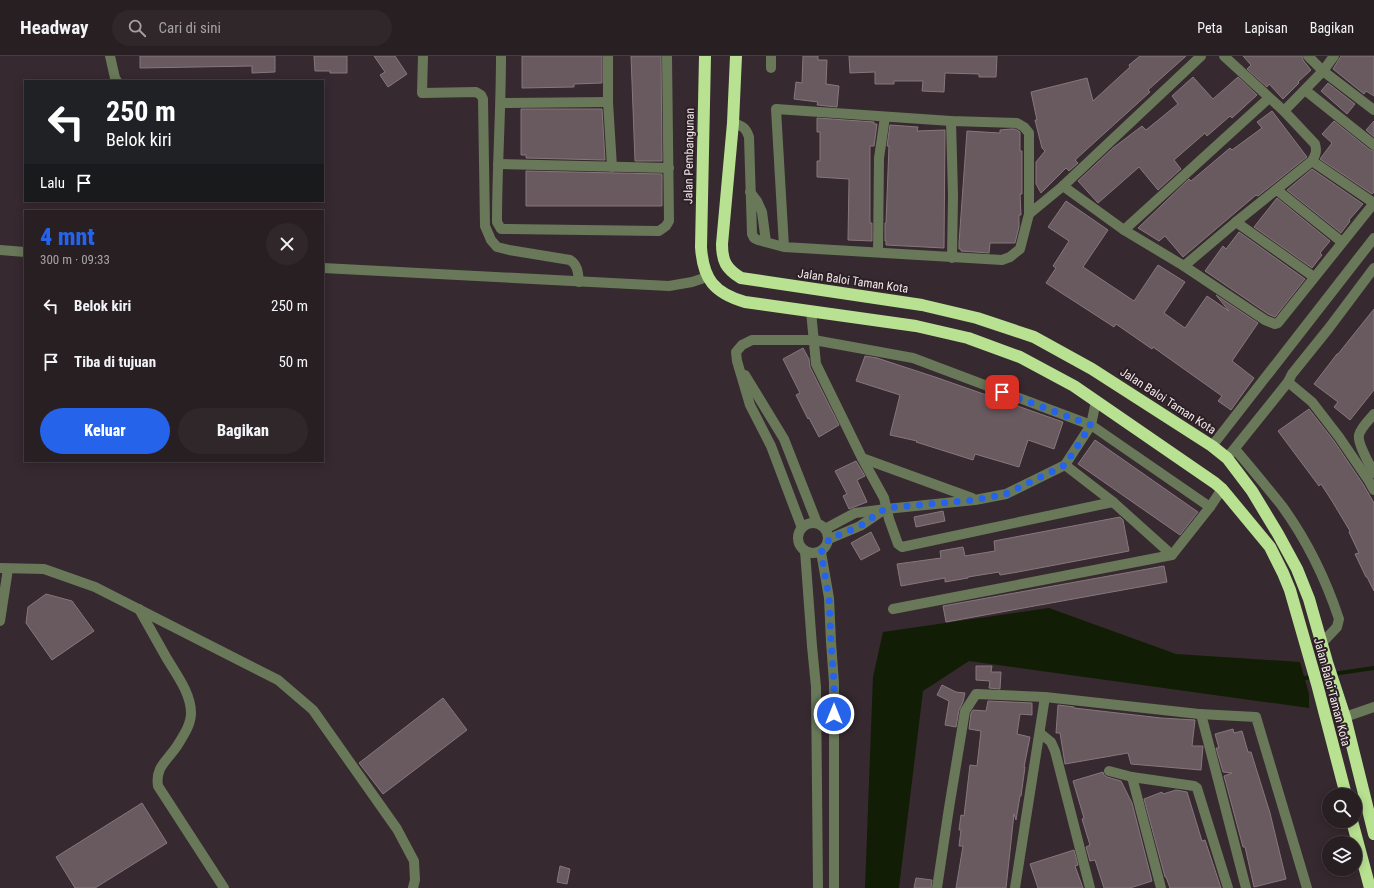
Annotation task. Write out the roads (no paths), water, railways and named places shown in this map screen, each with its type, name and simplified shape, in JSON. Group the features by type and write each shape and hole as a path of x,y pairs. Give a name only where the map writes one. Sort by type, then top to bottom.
{"highway":[{"name":"Jalan Pembangunan","path":"701,257 705,56"},
{"path":"733,127 736,56"},
{"name":"Jalan Baloi Taman Kota","path":"733,127 722,244 722,255 732,272 741,278 930,307 977,318 1034,337 1092,369 1212,446 1227,458 1252,491 1278,534 1297,569 1309,599 1345,717 1374,834"},
{"name":"Jalan Baloi Taman Kota","path":"701,257 707,277 717,289 730,298 745,302 926,328 968,338 1020,357 1074,386 1215,482 1270,547 1283,573 1290,590 1317,684 1344,788"},
{"path":"926,328 930,307"},
{"path":"1355,828 1369,866 1370,888"}],"street":[{"path":"110,56 116,80"},
{"path":"423,56 422,93 476,92 483,98 485,226 491,240 497,247 570,260 574,262 578,269 579,282"},
{"path":"501,56 497,222 501,229 660,231 669,221 667,56"},
{"path":"608,56 608,102 612,167"},
{"path":"771,56 771,68"},
{"path":"1029,214 1063,186 1201,56"},
{"path":"1184,266 1312,161 1317,149 1315,144 1284,111 1224,56"},
{"path":"1308,56 1323,71 1374,110"},
{"path":"1284,111 1323,71 1334,56"},
{"path":"1305,90 1374,145"},
{"path":"1124,230 1269,98"},
{"path":"501,103 608,102"},
{"path":"733,127 742,126 746,130 749,137 752,234 754,238 758,240 784,247 1002,260 1010,257 1020,249 1029,214 1029,134 1024,127 1017,123 951,121 776,109 784,247"},
{"path":"878,252 879,158 886,117"},
{"path":"951,121 953,195 952,258"},
{"path":"1063,186 1124,230 1184,266 1265,320 1275,324 1278,323 1374,203 1312,161"},
{"path":"498,164 669,168"},
{"path":"1277,190 1342,242"},
{"path":"1236,222 1314,277"},
{"path":"1212,446 1374,238"},
{"path":"0,250 24,252"},
{"path":"324,268 669,286 692,282 707,277"},
{"path":"1227,458 1288,382 1292,374 1374,268"},
{"path":"811,311 816,364 862,458 884,498 898,544 902,547 1113,502"},
{"path":"802,528 776,458 750,406 737,361 736,352 742,345 752,340 814,340 913,358 1091,425 1210,507"},
{"path":"737,361 784,439 821,526 829,539"},
{"path":"1288,382 1312,402 1339,437 1374,490"},
{"path":"886,508 860,526 829,539 825,548 821,552 816,553 805,551 801,548 798,538 799,532 802,528 811,523 821,526 855,513 886,508 975,500 1006,494 1065,465 1091,425 1096,401"},
{"path":"1374,414 1362,428 1359,435 1360,442 1374,473"},
{"path":"1235,449 1282,506 1297,529 1318,567 1339,619 1337,627 1322,643"},
{"path":"862,458 975,500"},
{"path":"1065,465 1113,502 1172,555"},
{"path":"894,609 1172,555 1210,507 1222,489"},
{"path":"805,551 816,687 818,888"},
{"path":"821,552 829,598 834,683 834,888"},
{"path":"0,621 4,569 44,569 95,587 278,680 313,710 397,829 414,861 415,880 413,888"},
{"path":"139,609 179,678 188,698 191,712 190,720 185,733 175,750 159,770 157,779 158,786 224,888"},
{"path":"937,888 966,711 976,694 1045,697 1200,714 1256,717 1304,887"},
{"path":"1015,887 1045,697"},
{"path":"1345,717 1374,707"},
{"path":"1200,714 1246,888"},
{"path":"1040,733 1051,742 1055,751 1090,888"},
{"path":"1109,771 1132,777 1194,786 1197,788 1228,888"},
{"path":"1132,777 1161,888"}],"waterway":[{"path":"1305,678 1374,668"}]}
